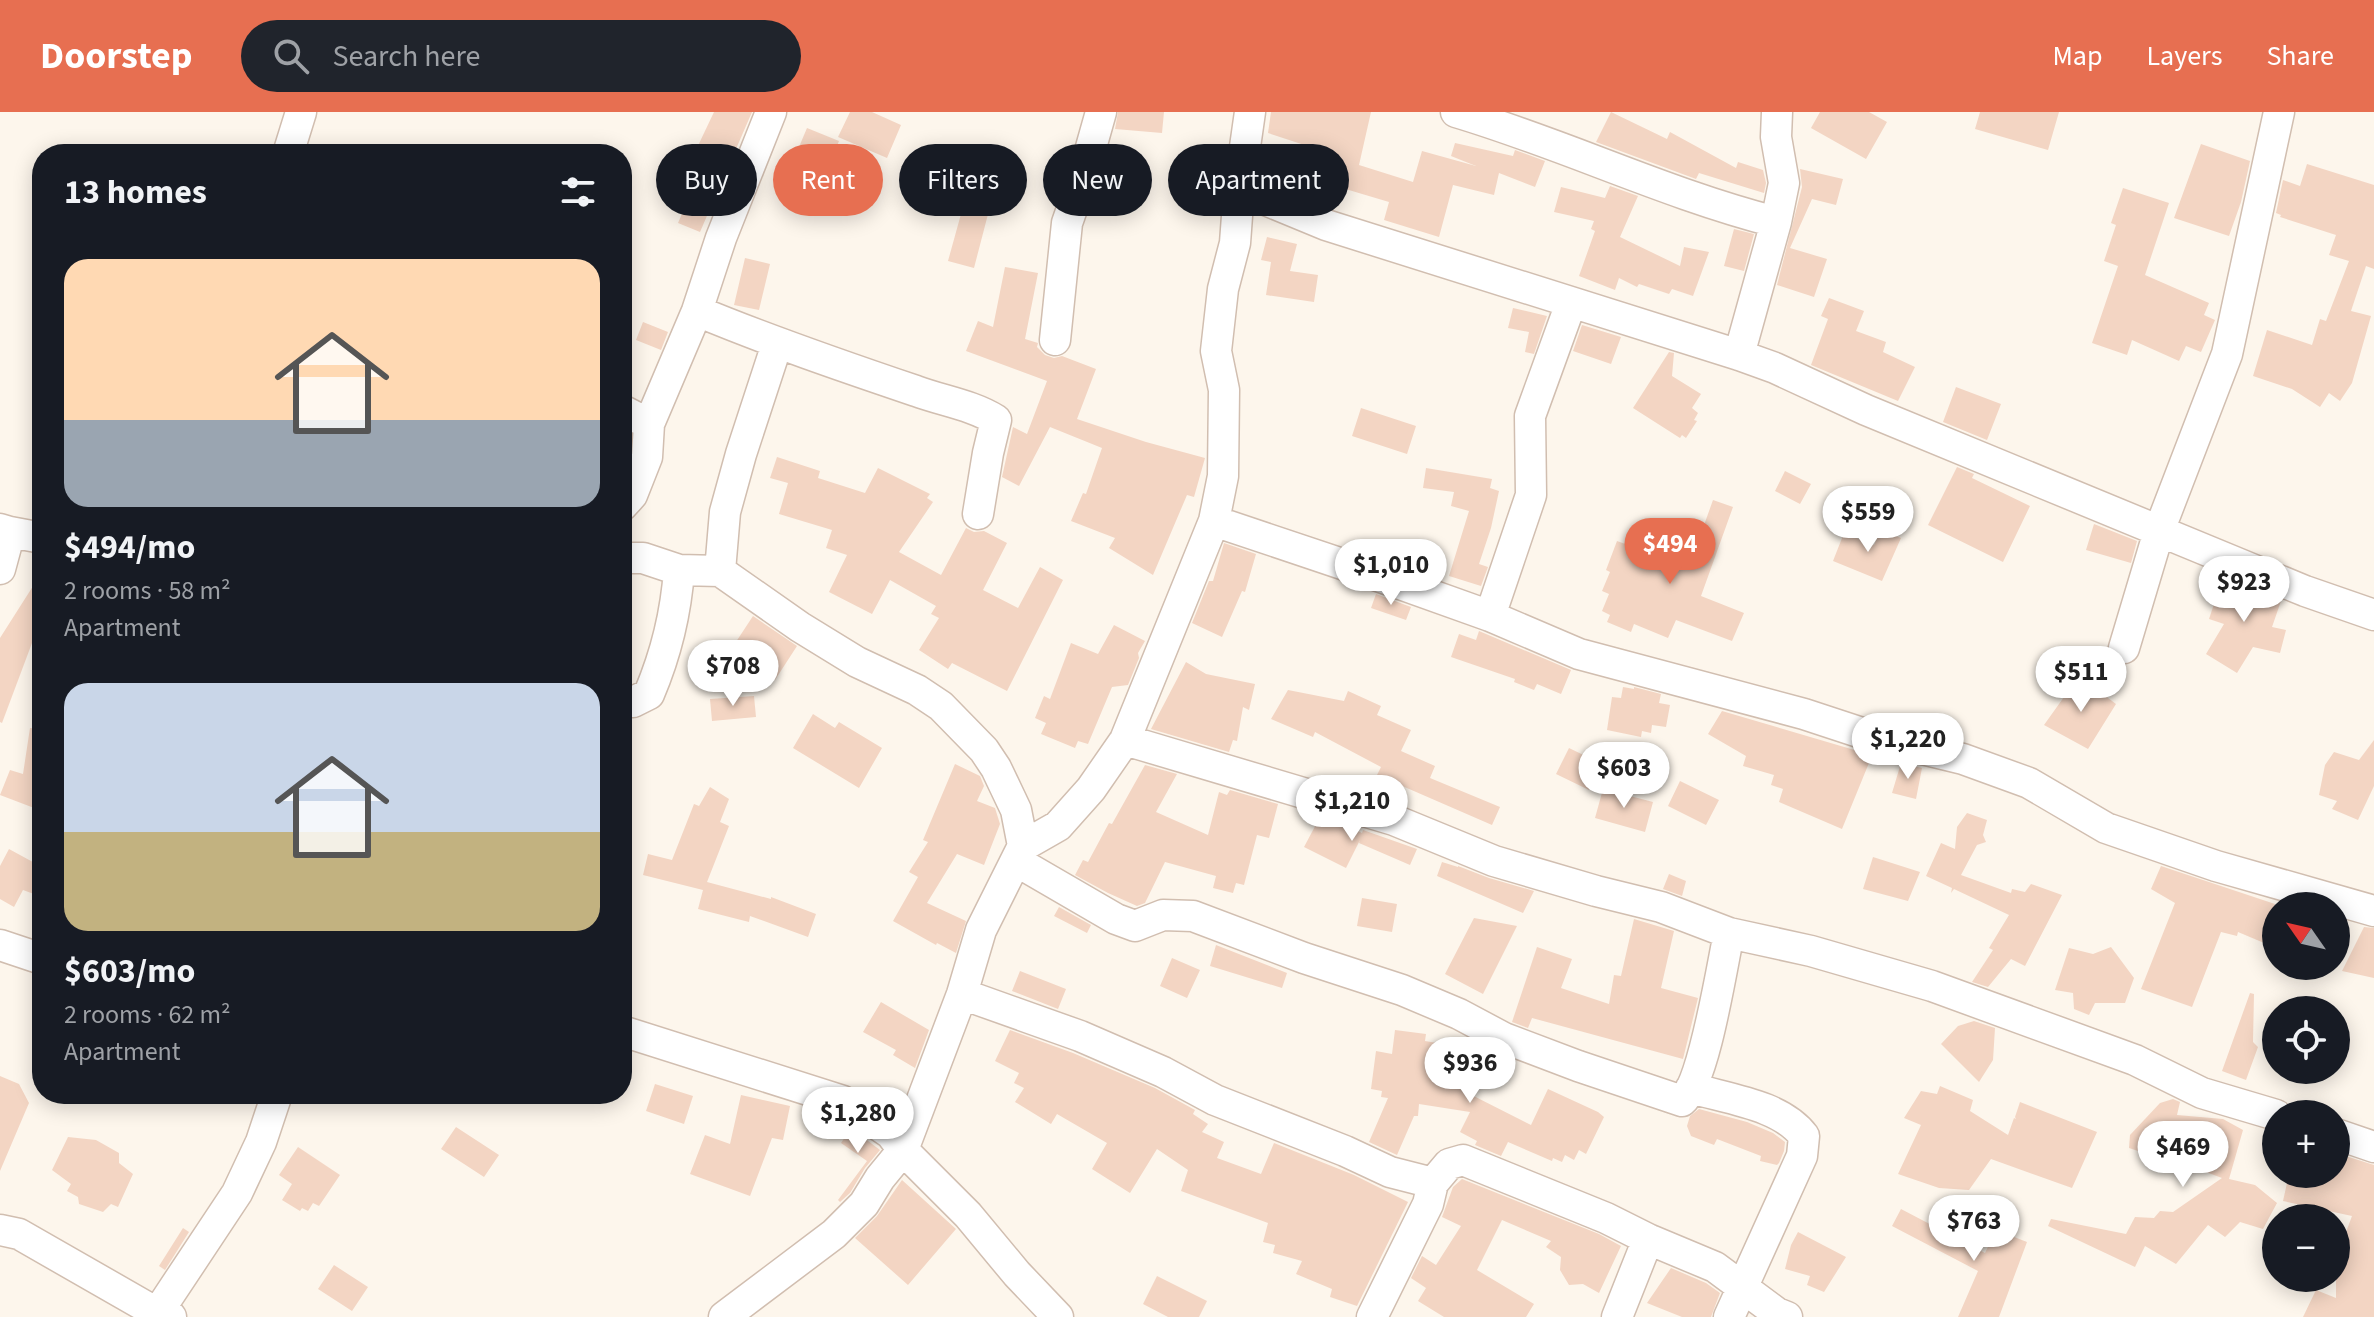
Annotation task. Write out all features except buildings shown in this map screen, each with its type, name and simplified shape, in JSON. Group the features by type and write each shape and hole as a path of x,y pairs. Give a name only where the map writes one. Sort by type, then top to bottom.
{"street":[{"path":"291,144 301,112"},
{"path":"632,495 647,457 649,424 697,311 721,238 771,112"},
{"path":"1055,340 1067,223 1101,112"},
{"path":"1245,144 1250,112"},
{"path":"1456,112 1514,129 1723,208 1776,222"},
{"path":"1739,355 1784,183 1776,137 1777,112"},
{"path":"2124,648 2159,531 2227,354 2279,112"},
{"path":"724,1317 834,1234 864,1204 903,1150 962,994 981,930 1019,854 1058,826 1091,789 1125,740 1214,521 1223,476 1224,440 1224,390 1216,351 1223,289 1235,243 1237,216"},
{"path":"1304,216 1739,355 2305,591 2374,615"},
{"path":"1490,616 1531,495 1530,416 1571,303"},
{"path":"697,311 777,344 951,403 978,409 996,420 978,514"},
{"path":"720,571 725,512 777,344"},
{"path":"632,415 649,424"},
{"path":"1214,521 1490,616 1579,654 1705,686 1877,738 1963,759 2029,783 2106,828 2216,866 2374,911"},
{"path":"0,569 5,530 32,536"},
{"path":"632,558 643,558 679,570 720,571 857,662 917,690 941,706 984,750 996,768 1016,810 1019,854"},
{"path":"632,702 649,694 662,663 676,603 679,570"},
{"path":"1125,740 1394,820 1494,861 1661,907 1729,933 1811,951 1932,986 2135,1060 2202,1093 2262,1111"},
{"path":"1019,854 1116,919 1135,926 1163,915 1193,916 1304,958 1402,990 1459,1014 1504,1038 1682,1101 1688,1096 1698,1073 1729,933"},
{"path":"0,945 32,956"},
{"path":"962,994 1080,1036 1163,1072 1215,1100 1390,1172 1433,1183"},
{"path":"632,1034 843,1101 891,1134 1058,1317"},
{"path":"1691,1088 1779,1114 1795,1124 1804,1136 1802,1156 1729,1317"},
{"path":"0,1230 19,1234 161,1313 237,1193 261,1142 274,1104"},
{"path":"2350,1139 2374,1147"},
{"path":"1372,1317 1428,1204 1433,1183 1449,1164 1463,1160 1606,1218 1715,1267 1777,1313 1787,1317"},
{"path":"1617,1317 1648,1239"}]}
